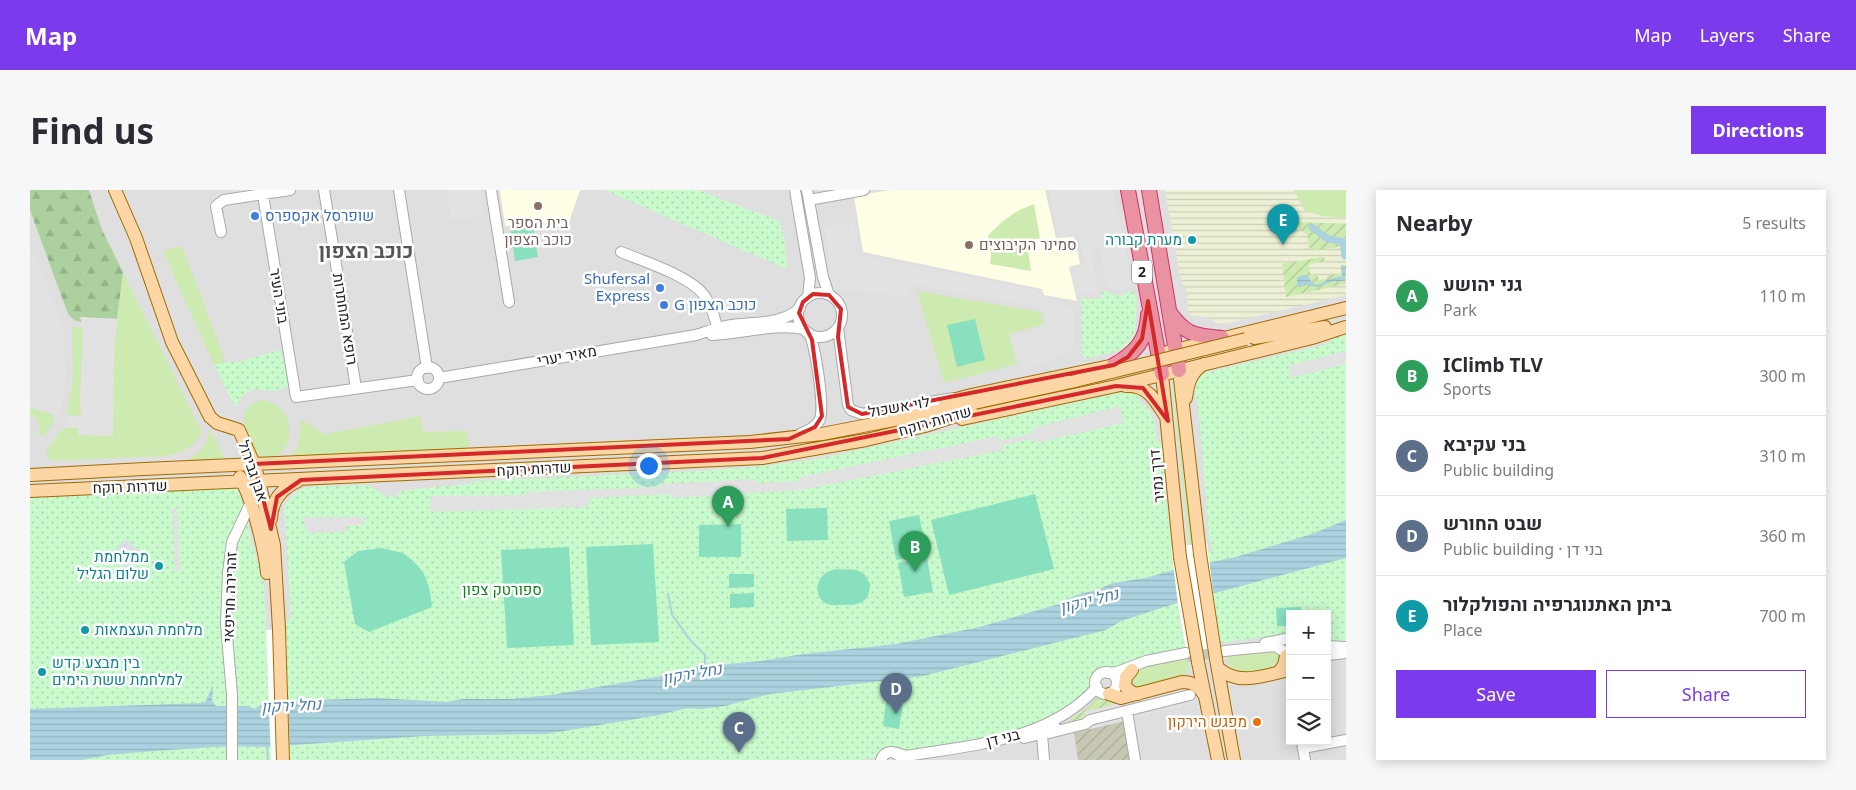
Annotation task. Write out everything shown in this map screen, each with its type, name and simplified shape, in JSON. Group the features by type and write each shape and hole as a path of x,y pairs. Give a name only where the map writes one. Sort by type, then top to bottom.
{"highway":[{"name":"דרך נמיר","path":"1128,190 1162,374"},
{"name":"2","path":"1149,190 1179,370"},
{"path":"1114,365 1128,357 1142,339 1147,324 1148,301"},
{"path":"1169,312 1185,331 1222,338"}],"main road":[{"name":"אבן גבירול","path":"115,190 136,238 172,342 203,404 210,417 217,423 239,430 254,464 274,545 275,760"},
{"name":"שדרות רוקח","path":"30,475 740,443 790,439 1030,392 1246,339 1346,309"},
{"path":"822,434 971,395 1114,365 1346,309"},
{"name":"שדרות רוקח","path":"1246,339 1346,325"},
{"path":"925,426 990,414 1116,386 1312,338 1346,325"},
{"path":"1185,418 1185,402 1189,381 1194,372 1205,363"},
{"path":"1179,370 1207,608 1221,656 1230,677 1241,679 1286,664"},
{"name":"דרך נמיר","path":"1162,374 1191,658 1205,696 1218,760"},
{"path":"1116,386 1131,385 1143,388 1154,397 1168,421"},
{"name":"שדרות רוקח","path":"30,491 762,458 866,440 925,426 1030,392"},
{"name":"אבן גבירול","path":"234,465 250,504 266,558 275,629 283,760"},
{"path":"271,529 272,510 277,497 285,489 301,480"},
{"path":"1221,656 1234,760"},
{"path":"1108,689 1121,698 1182,682 1190,676 1191,658"},
{"path":"1132,670 1126,677 1125,686 1127,689 1138,694"},
{"path":"1182,682 1195,684 1205,696"}],"street":[{"path":"221,232 216,206 224,200 290,190"},
{"name":"רופא המחתרות","path":"324,190 356,388"},
{"path":"399,190 427,368"},
{"path":"491,190 509,302"},
{"path":"790,439 815,427 822,416 822,402 814,350 807,331 799,319 800,308 808,297 810,278 795,190"},
{"path":"807,331 821,336 833,332 841,322 839,303 830,295 825,286 808,195 864,190"},
{"name":"בוני העיר","path":"263,195 296,397 356,388"},
{"path":"621,252 692,284 703,293 715,318 718,332"},
{"path":"808,297 818,293 830,295"},
{"name":"מאיר יערי","path":"439,378 752,327 783,319 794,314 800,308"},
{"name":"מאיר יערי","path":"752,327 785,327 807,331"},
{"name":"לוי אשכול","path":"838,328 848,405 854,412 862,414 971,395"},
{"path":"427,368 434,369 439,378 437,385 428,389 421,386 418,380 421,371 427,368"},
{"path":"356,388 418,380"},
{"name":"זהרירה חריפאי","path":"232,758 232,695 226,624 228,573 232,542 250,504"},
{"path":"1221,656 1262,643 1286,639"},
{"path":"1221,656 1275,646 1286,662"},
{"path":"1331,646 1346,647"},
{"path":"1331,655 1346,654"},
{"path":"1108,673 1114,676 1108,689 1097,678 1102,674 1108,673 1117,672 1146,661 1191,658"},
{"name":"בני דן","path":"1040,734 1059,725 1108,689 1121,675 1158,662 1191,658"},
{"name":"בני דן","path":"880,759 890,752 899,757 1010,738 1051,721 1108,689"},
{"name":"בני דן","path":"915,760 942,757 1009,742 1085,724 1090,720 1190,695"},
{"path":"1127,711 1135,760"},
{"path":"1044,760 1040,734 1051,721"},
{"path":"1331,741 1346,740"},
{"path":"1303,745 1305,760"}],"highlighted area":[{"path":"813,294 829,295 841,309 838,337 848,407 862,414 1114,365 1128,357 1142,339 1148,301 1168,421 1143,388 1116,386 762,458 301,480 277,497 271,529 254,464 789,439 815,427 822,416 812,340 799,313 803,302"}],"shaded area":[{"path":"30,190 1346,190 1346,760 30,760"},
{"path":"447,190 480,190 484,216 452,221"},
{"name":"בית הספר כוכב הצפון","path":"500,190 580,190 569,222 505,226"},
{"name":"סמינר הקיבוצים","path":"890,190 1045,190 1056,238 1074,237 1080,264 1069,267 1077,301 1044,295 1042,289 863,252 854,196"},
{"path":"1049,190 1113,190 1132,284 1123,291 1108,288 1100,249 1091,251 1099,295 1076,292 1071,268 1085,266 1078,233 1058,237"},
{"path":"1165,190 1346,190 1346,295 1220,325 1210,318 1190,315 1187,291 1181,280"},
{"path":"854,224 860,255 1040,291 1043,297 1075,308 1074,350 1022,371 1011,337 1047,326 1043,308 911,284 907,296 833,290 825,226"},
{"path":"35,254 64,334 66,374 64,397 59,416 30,407 30,255"},
{"path":"80,317 117,319 114,348 113,436 78,435 78,428 63,428 67,415 78,417 82,413 80,405 83,328"},
{"path":"1346,351 1346,364 1291,378 1288,366"},
{"path":"1120,406 1124,423 1035,443 1033,439 1003,445 1004,450 801,490 672,498 671,494 589,498 589,507 430,512 430,496 526,495 526,492 658,487 663,484 755,479 756,483 800,481 800,477 999,436 1000,441 1029,434 1033,428"},
{"path":"172,508 177,508 180,570 175,571"},
{"path":"302,517 367,517 361,525 347,526 347,532 308,533"},
{"path":"125,539 142,553 128,569 111,555"},
{"path":"1190,686 1195,703 1088,729 1084,712"},
{"path":"1125,721 1131,760 1078,760 1074,733"}],"green space":[{"path":"30,190 89,190 102,230 123,272 117,319 81,317 81,322 74,320 68,314 30,210"},
{"path":"604,190 698,190 779,221 785,243 787,269"},
{"path":"1294,190 1346,190 1346,218 1323,216 1305,211"},
{"path":"1034,204 1040,238 1027,242 1031,271 990,264 991,255 988,236 1009,217"},
{"path":"1299,222 1346,224 1346,246 1310,251 1307,234 1300,230"},
{"path":"533,223 538,257 515,261 510,227"},
{"path":"182,246 226,362 214,365 163,251"},
{"path":"1322,257 1327,261 1309,264 1310,273 1318,276 1319,280 1326,279 1330,273 1334,275 1342,273 1341,265 1346,265 1346,284 1286,297 1282,264"},
{"path":"123,272 202,432 191,446 167,456 52,461 47,456 47,448 63,428 79,428 78,434 113,436 114,348"},
{"path":"1103,290 1120,296 1133,290 1137,298 1135,336 1118,351 1084,359 1082,349 1081,298 1100,299"},
{"path":"917,291 1041,312 1044,324 1009,334 1017,364 944,383"},
{"path":"975,319 985,360 957,367 947,325"},
{"path":"75,326 83,328 80,405 82,408 80,416 73,417 67,413 73,380 72,329"},
{"name":"ספורטק צפון","path":"1346,334 1346,520 1312,534 1236,557 1173,570 1146,578 1113,583 1097,590 1076,595 1059,604 980,627 896,644 804,654 761,661 719,665 701,663 696,667 656,677 551,695 511,699 462,699 447,702 377,698 289,701 265,703 254,709 249,706 216,706 212,700 213,687 203,703 30,709 30,498 182,488 236,487 240,492 254,551 264,583 266,630 286,629 286,624 291,617 284,504 301,489 318,486 369,485 384,496 396,497 401,491 469,484 477,481 752,467 818,459 1126,391 1138,392 1141,404 1148,406 1155,424 1157,443 1162,443 1167,507 1174,557 1212,551 1209,537 1200,424 1195,390 1195,381 1200,374 1328,344 1337,336"},
{"path":"281,350 289,386 277,391 256,389 243,395 235,407 214,365 238,362"},
{"path":"1172,379 1176,379 1193,553 1190,554"},
{"path":"263,400 277,405 286,415 289,426 289,438 285,448 278,456 268,458 257,455 244,423 246,409"},
{"path":"30,407 53,414 53,424 42,436 39,435 38,421 30,415"},
{"path":"420,416 424,432 467,431 470,451 287,461 297,446 300,419 325,434"},
{"path":"209,429 226,460 188,462 187,460 205,444"},
{"path":"1035,494 1054,569 949,595 931,520"},
{"path":"827,508 828,540 787,541 786,509"},
{"path":"919,515 927,554 896,560 889,521"},
{"path":"741,524 741,557 699,557 699,525"},
{"path":"653,544 659,642 591,645 586,547"},
{"path":"569,547 574,645 507,648 501,550"},
{"path":"381,548 404,554 417,565 428,583 432,607 369,632 355,624 344,562 358,551"},
{"path":"927,558 933,592 904,597 898,563"},
{"path":"1346,558 1346,642 1331,640 1331,610 1286,610 1286,634 1220,643 1214,606 1178,611 1185,648 1176,649 1113,670 1102,670 1097,673 1091,688 1066,709 1028,727 961,743 905,752 881,753 872,758 859,760 82,760 107,755 154,751 230,746 264,747 424,736 659,715 687,708 701,709 725,706 770,694 923,676 1106,630 1121,621 1177,603"},
{"path":"836,570 857,570 865,575 870,584 865,600 852,605 831,605 821,600 818,586 825,573"},
{"path":"729,574 754,574 754,587 729,588"},
{"path":"754,593 754,607 730,608 730,594"},
{"path":"1301,607 1301,610 1286,610 1286,626 1277,626 1276,608"},
{"path":"1273,651 1281,659 1275,668 1246,674 1233,670 1226,656"},
{"path":"1186,659 1189,667 1185,677 1134,689 1129,678 1147,666"},
{"path":"1100,695 1120,703 1084,712 1086,721 1056,729 1086,709"},
{"path":"886,701 903,704 899,729 883,726"}],"water":[{"path":"1346,266 1345,281 1334,281 1318,287 1307,285 1299,287 1297,284 1297,277 1304,275 1308,276 1312,283 1317,285 1342,276 1341,267"},
{"name":"נחל ירקון","path":"1346,520 1346,558 1177,603 1121,621 1106,630 923,676 770,694 725,706 701,709 687,708 659,715 546,734 424,736 264,747 230,746 154,751 107,755 82,760 30,760 30,709 203,703 206,701 213,685 212,700 216,706 249,706 254,709 265,703 289,701 377,698 447,702 462,699 511,699 551,695 656,677 696,667 701,663 719,665 761,661 804,654 896,644 980,627 1059,604 1076,595 1097,590 1113,583 1146,578 1173,570 1236,557 1312,534"}],"pier":[{"path":"1207,543 1221,656 1188,661 1178,605 1171,547"},
{"path":"286,629 290,760 271,760 266,630"}],"waterway":[{"path":"1312,227 1326,238 1343,242 1345,256"},
{"name":"נחל ירקון","path":"668,594 672,615 691,641 705,655 705,666"},
{"path":"267,745 268,760"}],"tunnel":[{"path":"1187,657 1221,652"}],"place":[{"name":"בית הספר כוכב הצפון","path":"538,206"},
{"name":"שופרסל אקספרס","path":"255,216"},
{"name":"מערת קבורה","path":"1192,240"},
{"name":"סמינר הקיבוצים","path":"969,245"},
{"name":"ביתן האתנוגרפיה והפולקלור","path":"1283,245"},
{"name":"Shufersal Express","path":"660,288"},
{"name":"G כוכב הצפון","path":"664,305"},
{"name":"גני יהושע","path":"728,527"},
{"name":"ממלחמת שלום הגליל","path":"159,566"},
{"name":"IClimb TLV","path":"915,572"},
{"name":"מלחמת העצמאות","path":"85,630"},
{"name":"בין מבצע קדש למלחמת ששת הימים","path":"42,672"},
{"name":"שבט החורש","path":"896,714"},
{"name":"מפגש הירקון","path":"1257,722"},
{"name":"בני עקיבא","path":"739,753"}],"district":[{"name":"כוכב הצפון","path":"366,251"}]}
